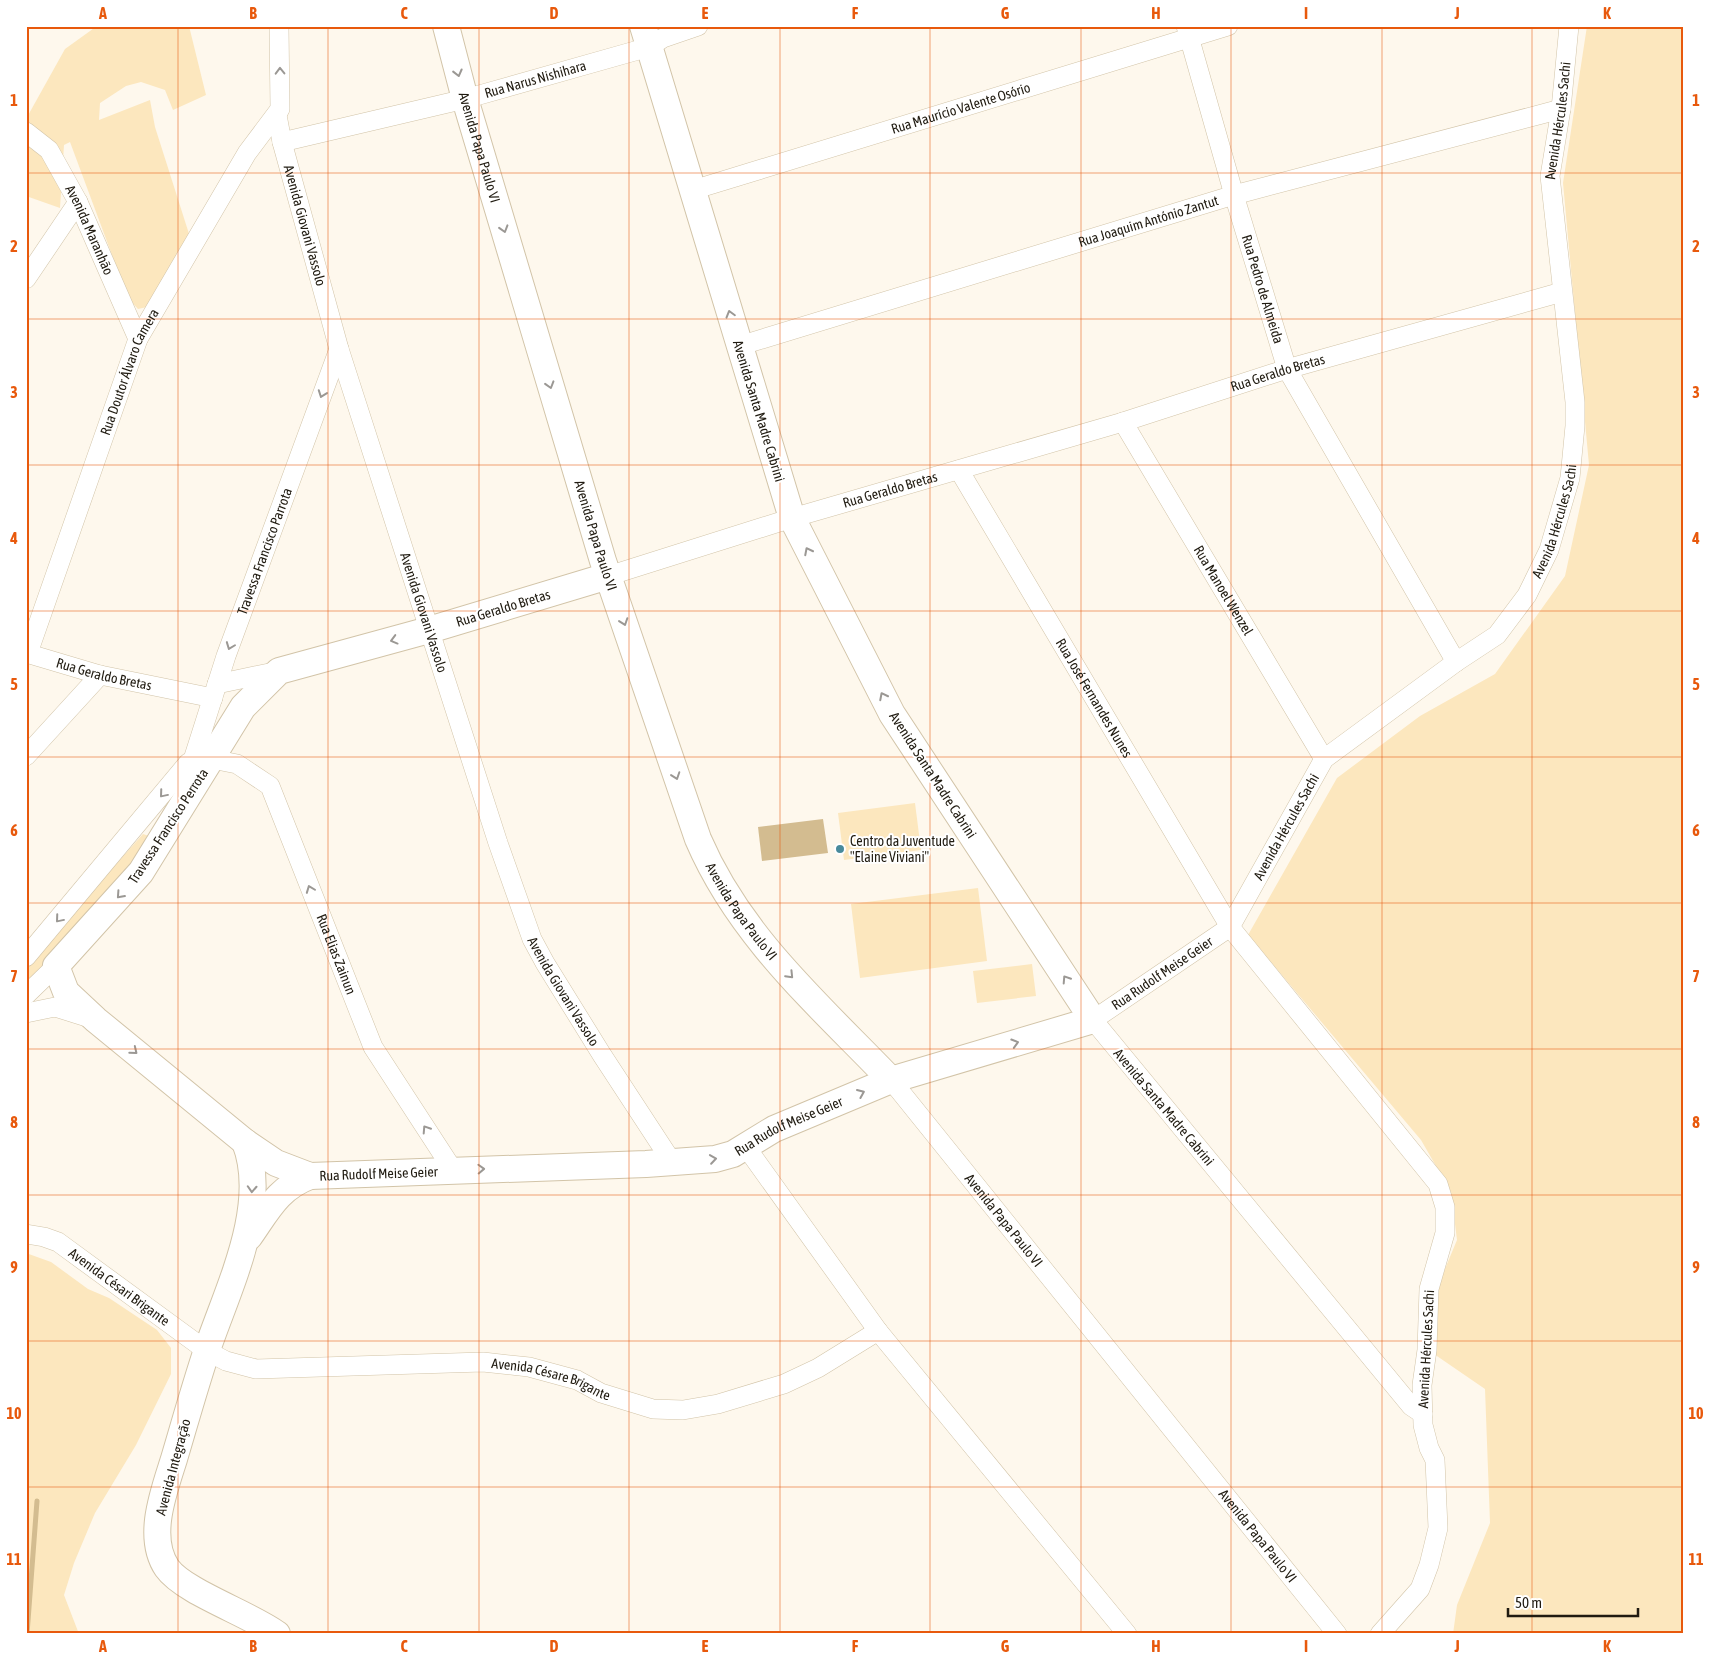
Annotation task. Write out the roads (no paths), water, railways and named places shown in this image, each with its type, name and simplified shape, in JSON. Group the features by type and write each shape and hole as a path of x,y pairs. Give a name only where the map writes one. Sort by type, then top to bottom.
{"main road":[{"name":"Avenida Papa Paulo VI","path":"446,26 465,99 608,576 698,839 710,866 746,924 769,953 891,1080"},
{"name":"Avenida Santa Madre Cabrini","path":"646,36 792,518 892,714 1093,1020"},
{"name":"Rua Geraldo Bretas","path":"279,671 430,630 608,576"},
{"name":"Travessa Francisco Perrota","path":"56,966 141,872 175,819 203,758 243,707 279,671"},
{"path":"56,966 66,992 96,1020 245,1142 276,1163 310,1176"},
{"name":"Rua Rudolf Meise Geier","path":"310,1176 715,1159 733,1154 774,1129 891,1080 1093,1020"},
{"name":"Avenida Integração","path":"245,1142 250,1156 253,1186 244,1244 207,1351 166,1486 159,1521 157,1549 168,1569 184,1584 277,1634"},
{"name":"Avenida Integração","path":"244,1244 279,1194 293,1182 310,1176"}],"street":[{"name":"Avenida Giovani Vassolo","path":"279,26 281,104 277,115 282,142 339,349 495,834 532,939 565,996 672,1162"},
{"name":"Rua Narus Nishihara","path":"282,142 465,99 646,36 663,38 698,26"},
{"name":"Rua Maurício Valente Osório","path":"693,190 1189,31 1228,26"},
{"name":"Avenida Hércules Sachi","path":"1380,1634 1420,1589 1429,1565 1438,1528 1436,1460 1429,1448 1423,1414 1422,1385 1429,1289 1445,1233 1445,1207 1438,1184 1230,927 1324,759 1456,662 1497,635 1527,594 1549,550 1564,504 1570,478 1575,426 1575,402 1550,176 1560,109 1569,26"},
{"name":"Rua Pedro de Almeida","path":"1189,31 1234,195 1287,369 1456,662"},
{"name":"Rua Joaquim António Zantut","path":"739,346 1234,195 1560,109"},
{"name":"Rua Doutor Álvaro Camera","path":"27,653 138,339 247,154 277,115"},
{"name":"Avenida Maranhão","path":"27,135 49,150 78,202 138,339"},
{"path":"26,279 78,202"},
{"name":"Rua Geraldo Bretas","path":"608,576 792,518 1123,422 1287,369 1562,292"},
{"name":"Travessa Francisco Parrota","path":"203,758 215,691 339,349"},
{"name":"Rua Manoel Wenzel","path":"1123,422 1324,759"},
{"name":"Rua José Fernandes Nunes","path":"959,470 1230,927"},
{"name":"Rua Geraldo Bretas","path":"27,653 100,675 215,691 279,671"},
{"path":"26,756 100,675"},
{"name":"Travessa Francisco Perrota","path":"26,957 203,758"},
{"name":"Rua Elias Zainun","path":"203,758 237,764 270,786 373,1047 453,1170"},
{"name":"Rua Rudolf Meise Geier","path":"1093,1020 1230,927"},
{"name":"Travessa Francisco Perrota","path":"26,995 56,966"},
{"path":"26,1013 55,1007 96,1020"},
{"name":"Avenida Santa Madre Cabrini","path":"1093,1020 1405,1398 1423,1414"},
{"name":"Avenida Papa Paulo VI","path":"891,1080 1337,1634"},
{"path":"746,1147 757,1165 878,1331 1127,1634"},
{"name":"Avenida Césari Brigante","path":"26,1234 44,1236 58,1242 207,1351"},
{"name":"Avenida Césare Brigante","path":"207,1351 226,1361 256,1369 461,1361 528,1367 577,1380 601,1393 653,1409 683,1410 718,1404 784,1384 818,1368 878,1331"}],"waterway":[{"path":"27,1634 37,1501"}],"place":[{"name":"Centro da Juventude \"Elaine Viviani\"","path":"840,849"}]}
